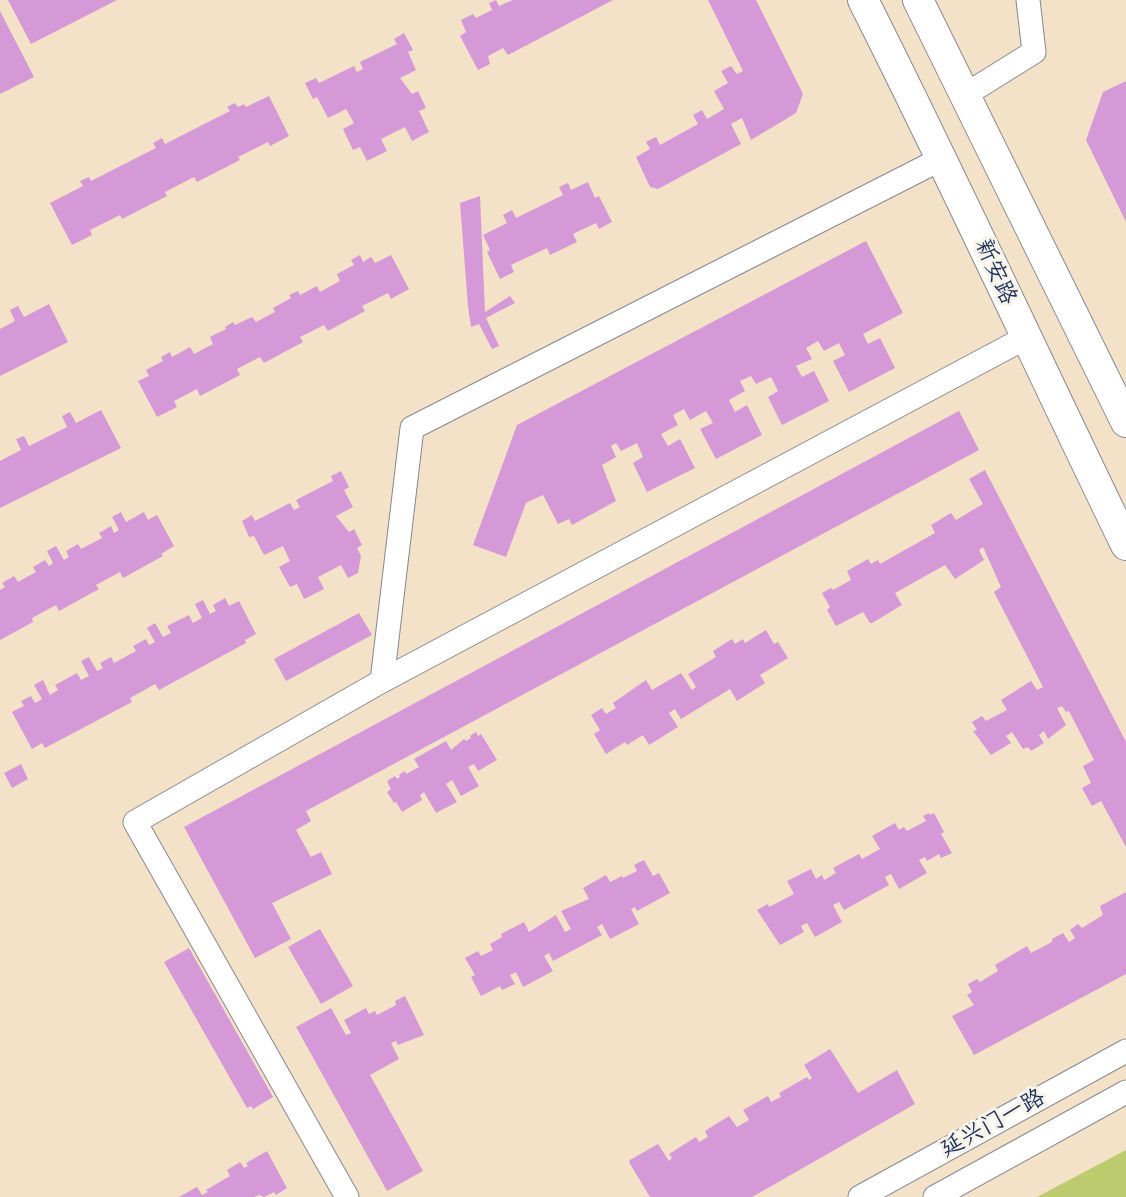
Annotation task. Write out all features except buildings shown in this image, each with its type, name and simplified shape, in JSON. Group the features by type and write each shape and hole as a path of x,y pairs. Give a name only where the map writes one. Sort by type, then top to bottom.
{"main road":[{"name":"新安路","path":"863,0 943,158 1025,338 1126,545"},
{"path":"918,0 1126,422"}],"street":[{"path":"965,95 1034,52 1028,0"},
{"path":"382,681 412,428 943,158"},
{"path":"347,1197 135,822 382,681 1025,338"},
{"name":"延兴门一路","path":"860,1197 1126,1051"},
{"name":"延兴门一路","path":"935,1197 1126,1092"}],"green space":[{"path":"1126,1150 1126,1197 1037,1197"}]}
